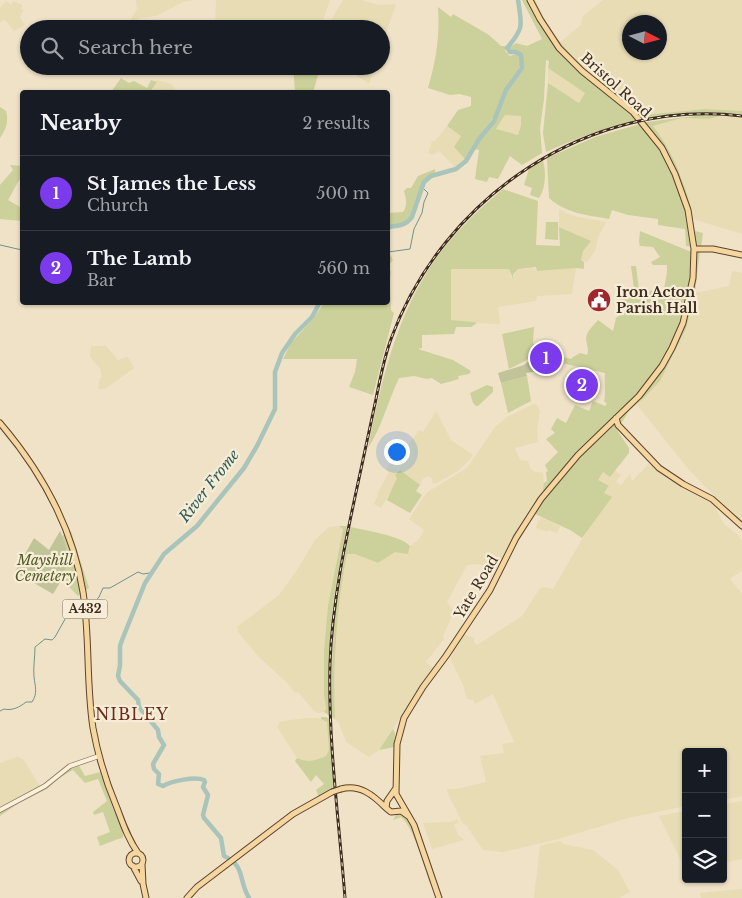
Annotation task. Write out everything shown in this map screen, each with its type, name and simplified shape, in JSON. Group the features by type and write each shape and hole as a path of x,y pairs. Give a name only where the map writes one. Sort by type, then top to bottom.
{"main road":[{"name":"Bristol Road","path":"530,0 559,48 582,71 633,112 662,148 682,192 691,224 694,249 693,278 688,304 672,348 649,384 616,418"},
{"path":"694,249 713,249 742,255"},
{"path":"616,418 618,425 655,464 669,475 712,499 742,526"},
{"name":"Yate Road","path":"399,801 396,787 397,744 407,711 490,590 516,538 541,498 572,462 616,418"},
{"name":"A432","path":"0,423 28,458 41,478 72,546 83,590 87,627 91,715 98,756 128,838 138,853"},
{"path":"386,808 388,800 396,787"},
{"path":"188,898 197,887 293,814 332,792 348,788 359,789 378,799 391,812 404,812 410,818"},
{"path":"378,799 388,800 393,798 399,801 410,818 440,898"},
{"path":"397,811 400,808 399,801"},
{"name":"A432","path":"128,838 129,857"},
{"path":"143,884 129,861 129,857 133,853 138,853 142,856 143,884 146,898"},
{"path":"133,866 137,867 142,863"}],"street":[{"path":"0,810 45,786 70,766 98,756"}],"shaded area":[{"path":"136,0 193,0 183,2 156,16 130,20 137,9"},
{"path":"216,0 330,0 323,20 215,20"},
{"path":"343,0 361,0 378,5 396,4 390,22 390,20 331,20"},
{"path":"603,0 742,0 742,111 705,109 644,115 632,103 585,71 560,42 581,25 582,17"},
{"path":"6,1 11,5 13,1 23,5 21,9 24,10 20,17 22,20 20,20 20,28 14,31 4,19 0,23 0,8"},
{"path":"548,68 585,93 579,103 548,83"},
{"path":"356,75 372,75 369,84"},
{"path":"157,80 172,84 175,89 175,90 150,90"},
{"path":"505,115 521,116 518,135 496,129"},
{"path":"720,116 742,117 742,234 693,219 681,174 653,126 682,118 709,119"},
{"path":"447,126 461,136 454,147 465,159 455,167 439,151 432,155 428,153 432,141 435,141"},
{"path":"559,209 573,216 606,222 598,238 595,251 587,262 581,260 582,251 591,241 559,227"},
{"path":"534,268 537,271 576,268 572,294 537,296 536,301 498,307 500,324 451,320 450,269 509,269 513,278 518,269"},
{"path":"732,271 742,273 742,524 689,470 637,405 654,388 671,361 686,329 695,293 729,286"},
{"path":"91,346 106,346 118,360 128,357 134,368 105,389 98,389 100,378 102,377 100,368 90,357"},
{"path":"534,404 537,405 540,411 537,429 538,442 515,448 520,460 528,461 533,471 543,473 542,495 526,515 497,567 475,564 467,565 447,602 454,612 443,636 444,639 426,662 433,668 379,750 369,757 346,742 339,723 335,719 335,647 339,594 347,554 355,554 378,563 395,552 410,551 410,546 419,539 424,530 409,519 424,496 467,468 495,427 507,417"},
{"path":"436,411 451,440 473,455 458,471 435,484 432,482 433,479 428,476 424,477 420,485 400,470 393,488 381,508 374,504 377,494 389,472 386,470 391,460 387,458 390,449 404,456 407,452 405,450 419,430 423,432"},
{"path":"649,464 666,478 705,496 715,503 714,505 724,524 738,535 742,541 742,570 730,579 742,593 742,796 727,799 727,748 682,748 682,807 628,818 555,840 503,852 483,850 466,825 463,824 447,789 457,789 486,782 480,756 504,753 502,744 514,742 493,694 475,704 473,700 467,699 463,685 450,658 463,634 474,638 474,642 477,645 522,616 540,588 553,589 587,531 611,497 604,493 609,487 597,480 603,472 610,477 615,470 621,475 616,482 621,485 630,474 632,481"},
{"path":"541,517 560,526 557,533 536,528"},
{"path":"339,526 343,528 328,607 324,651 324,695 326,709 324,712 318,713 259,657 238,632 237,627 279,595 315,540 329,527"},
{"path":"318,718 327,722 329,750 326,756 313,762 297,758 277,727 283,721"},
{"path":"17,757 23,759 40,786 0,808 0,763"},
{"path":"742,801 742,859 727,862 727,838 727,803"},
{"path":"682,812 682,863 659,816"},
{"path":"457,819 459,823 454,824 458,835 464,840 432,849 423,823 450,822"},
{"path":"560,841 563,844 593,850 618,870 630,892 619,898 534,898 540,846"},
{"path":"742,889 742,898 701,898 700,893"}],"green space":[{"path":"522,0 535,0 549,29 585,71 621,95 644,115 705,109 742,111 742,114 689,113 641,120 595,132 546,152 543,133 548,83 579,103 585,93 548,68 549,61 546,60 540,128 542,153 522,165 510,156 498,179 489,177 487,182 475,179 479,150 475,149 479,140 495,122 509,88 523,70 523,55 517,51 510,51 510,47 516,43 527,46 542,39","holes":["505,115 521,116 518,135 496,129"]},
{"path":"438,7 451,17 453,14 489,35 501,46 505,46 505,51 510,56 516,54 520,56 519,70 503,93 496,114 476,140 465,159 454,147 461,136 447,126 458,110 471,106 471,97 460,94 450,95 428,88 437,48"},
{"path":"294,75 318,75 314,90 295,90"},
{"path":"121,78 129,83 134,81 147,88 151,80 157,82 151,90 112,90"},
{"path":"0,107 6,111 7,122 0,138"},
{"path":"702,115 720,116 709,119 682,118 653,126 669,150 681,176 695,231 703,233 701,248 686,246 685,229 658,225 658,219 628,215 612,210 609,219 577,213 562,207 549,198 547,158 595,137 647,122"},
{"path":"543,160 545,180 539,198 530,195 532,188 524,185 529,169"},
{"path":"10,165 20,166 20,179 8,200 20,207 20,221 0,219 0,185 13,170"},
{"path":"435,169 435,175 430,178 422,189 408,222 401,226 390,227 390,213 403,212 406,206 404,191 407,188 411,188 418,176"},
{"path":"503,189 538,201 536,245 560,246 559,227 591,241 583,251 581,260 584,262 584,269 537,271 536,267 518,269 513,275 513,279 509,269 451,269 451,320 477,323 471,327 456,327 454,334 422,335 422,348 418,349 453,360 471,371 469,374 458,376 459,379 441,384 432,378 427,379 414,376 399,378 368,448 378,399 392,350 400,327 421,281 442,250 458,231"},
{"path":"546,222 558,222 558,240 545,239"},
{"path":"640,231 689,251 700,251 695,293 686,329 660,381 629,411 617,430 629,448 629,453 610,477 603,472 598,480 609,486 604,493 612,497 582,538 570,530 533,513 542,495 544,483 547,481 546,472 548,471 545,465 558,452 546,439 555,433 551,429 557,418 566,423 575,405 589,411 593,401 605,406 607,404 604,401 605,373 557,362 558,356 571,359 580,353 587,355 587,334 598,320 613,331 616,318 627,310 621,305 618,292 629,288 634,289 631,266 636,266 639,290 641,292 664,289 667,265 653,265 651,262 660,257 653,247 640,246"},
{"path":"390,284 391,310 394,313 373,395 349,387 355,372 357,359 283,359 291,343 313,319 323,305 390,305"},
{"path":"534,327 533,344 558,345 557,350 540,350 525,361 509,369 502,334"},
{"path":"556,351 552,366 539,365 538,371 526,373 527,376 501,383 498,373 524,365 540,352"},
{"path":"527,376 531,401 508,413 501,383"},
{"path":"487,385 493,387 493,392 476,406 470,393"},
{"path":"400,470 420,485 416,491 422,495 410,513 387,500 397,478 395,475"},
{"path":"339,526 347,526 331,623 330,716 324,712 326,709 324,695 324,651 328,606 343,529"},
{"path":"350,527 391,536 406,542 410,546 408,554 395,552 378,563 355,554 347,554 336,636 334,677 335,719 332,717 332,666 335,611"},
{"name":"Mayshill Cemetery","path":"60,531 66,549 67,564 53,594 15,572 34,538 49,550"},
{"path":"71,531 89,588 78,596 62,580 67,558 62,536"},
{"path":"321,717 331,720 335,789 319,797 316,790 324,784 316,775 311,782 295,761 297,758 312,761 326,756 329,750 327,722 321,719"},
{"path":"393,729 395,733 394,747 379,750"},
{"path":"78,764 85,776 100,772 118,815 123,838 100,846 97,837 110,832 103,812 94,815 93,812 107,801 98,779 85,783 73,770 59,778 47,789 19,803 0,816 0,812"},
{"path":"400,813 410,823 432,883 430,884 410,829 401,817 393,820"}],"waterway":[{"name":"River Frome","path":"390,227 401,225 412,217 424,182 431,176 456,169 466,161 479,139 494,121 506,90 522,68 521,55 516,52 510,52 507,48 519,31 521,21 518,0"},
{"path":"390,252 410,249 414,229 422,213 428,193 422,187"},
{"path":"0,245 20,250"},
{"name":"River Frome","path":"249,898 239,869 236,864 224,856 221,838 204,818 208,795 203,787 204,780 189,779 163,786 158,784 159,774 154,769 153,764 164,745 159,737 158,730 139,707 138,700 120,681 118,676 120,646 145,583 164,554 197,526 244,468 257,446 275,409 275,372 282,353 295,334 312,317 318,305"},
{"path":"93,604 103,588 110,588 138,572 143,574 150,573"},
{"path":"0,711 16,708 26,702 32,702 36,693 34,674 35,647 45,639 52,640 71,609 80,606"}],"railway":[{"path":"345,898 334,781 331,723 330,664 333,618 344,551 384,361 391,339 415,288 446,242 485,201 529,168 577,141 630,123 685,115 742,116"}],"place":[{"name":"Iron Acton Parish Hall","path":"599,300"},
{"name":"St James the Less","path":"546,358"},
{"name":"The Lamb","path":"582,385"}],"district":[{"name":"NIBLEY","path":"132,714"}]}
